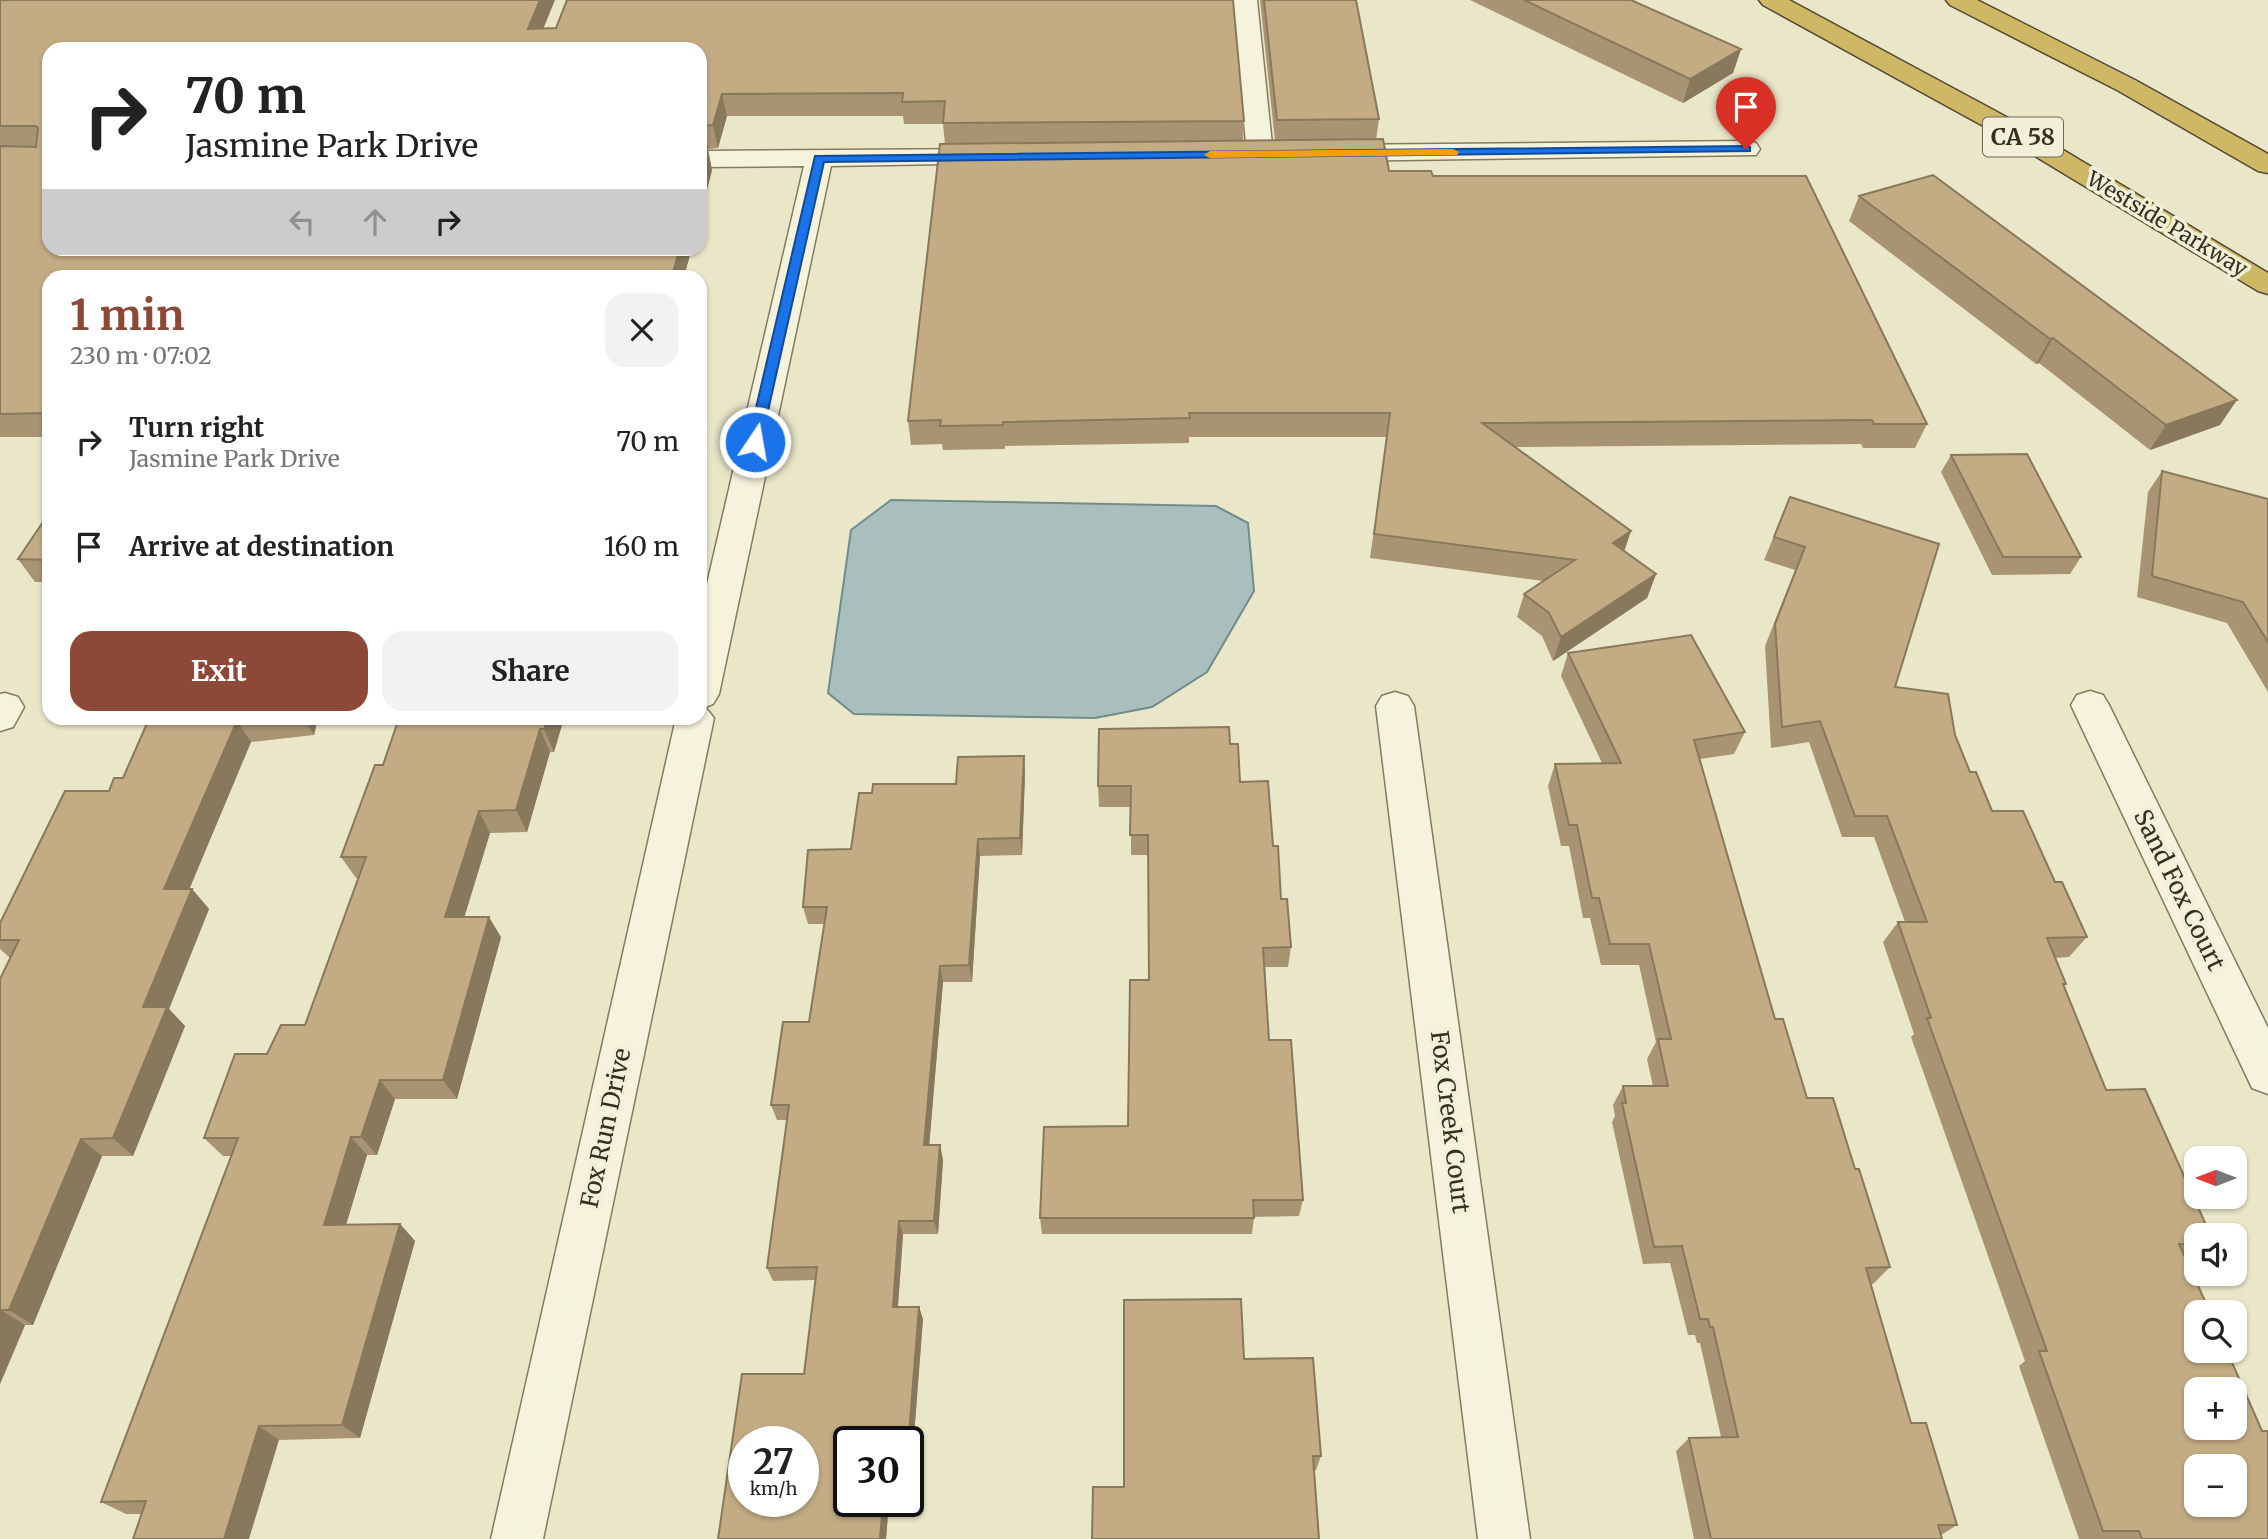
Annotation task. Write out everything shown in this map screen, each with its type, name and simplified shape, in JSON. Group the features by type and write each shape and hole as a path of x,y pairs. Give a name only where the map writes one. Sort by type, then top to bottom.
{"highway":[{"name":"Westside Parkway","path":"1771,0 1864,48 2016,134 2268,285"},
{"path":"1958,0 2126,85 2268,165"}],"street":[{"path":"1245,0 1259,154"},
{"path":"1232,155 1746,149"},
{"path":"707,159 1012,157"},
{"path":"707,663 819,159"},
{"name":"Sand Fox Court","path":"2090,705 2268,1074"},
{"name":"Fox Creek Court","path":"1395,706 1504,1539"},
{"name":"Fox Run Drive","path":"517,1539 693,725"}],"water":[{"path":"891,500 1216,506 1248,523 1254,591 1207,672 1152,707 1095,718 854,714 828,693 851,530"}],"building":[{"path":"0,0 540,0 528,29 556,28 567,0 1233,0 1244,121 943,123 945,101 902,102 903,93 722,94 713,125 707,125 707,42 42,42 42,256 678,256 674,270 42,270 42,413 0,414 0,146 36,147 38,128 0,126"},
{"path":"1264,0 1356,0 1379,119 1277,120"},
{"path":"1524,0 1631,0 1741,49 1690,79"},
{"path":"1383,139 1389,171 1431,171 1433,176 1806,176 1927,424 1874,424 1872,420 1482,423 1631,531 1613,543 1656,574 1561,637 1549,613 1524,594 1575,560 1374,534 1390,413 1189,413 1190,418 1003,422 1003,425 940,426 941,420 908,421 940,144"},
{"path":"1933,175 2237,400 2166,425 2053,338 2050,339 1859,196"},
{"path":"2027,454 2081,557 2003,557 1951,455"},
{"path":"2162,471 2268,499 2268,642 2243,602 2152,576"},
{"path":"1790,497 1939,544 1895,687 1948,694 1955,735 1970,772 1976,772 1992,811 2023,811 2055,882 2062,882 2087,937 2047,938 2106,1090 2145,1089 2184,1176 2184,1209 2199,1209 2205,1223 2184,1223 2184,1244 2179,1244 2184,1255 2184,1286 2198,1286 2205,1300 2184,1300 2184,1363 2232,1363 2238,1377 2184,1377 2184,1440 2247,1440 2247,1397 2262,1431 2268,1431 2268,1539 2142,1539 2139,1531 2103,1531 2039,1351 2047,1351 1927,1018 1931,1018 1898,922 1927,922 1887,816 1855,816 1820,721 1782,727 1775,624 1805,547 1774,537"},
{"path":"42,523 42,560 18,559"},
{"path":"1691,635 1745,732 1694,740 1775,1019 1783,1019 1807,1098 1833,1098 1890,1267 1866,1268 1911,1423 1926,1423 1957,1525 1938,1525 1942,1539 1711,1539 1689,1438 1738,1437 1713,1327 1710,1327 1708,1319 1700,1319 1682,1246 1654,1247 1622,1103 1626,1103 1623,1086 1668,1086 1658,1039 1671,1039 1649,944 1610,944 1599,898 1592,898 1577,825 1569,825 1555,764 1621,763 1568,653"},
{"path":"146,725 235,725 164,889 192,889 143,1007 167,1007 113,1138 81,1139 9,1310 0,1311 0,979 19,940 0,940 0,923 65,791 109,791 114,778 123,778"},
{"path":"397,725 545,725 544,729 540,729 516,810 479,811 445,917 489,917 443,1080 380,1080 361,1137 351,1137 324,1225 400,1224 342,1425 259,1426 224,1539 133,1539 146,1501 101,1502 238,1138 204,1138 235,1054 267,1054 281,1025 305,1025 366,857 341,857 375,765 383,765"},
{"path":"1229,727 1230,744 1238,744 1240,782 1268,781 1273,846 1278,846 1281,899 1287,899 1291,947 1263,948 1269,1040 1291,1040 1303,1200 1253,1200 1254,1218 1040,1218 1044,1127 1128,1126 1130,980 1149,980 1148,835 1130,835 1131,786 1098,786 1099,729"},
{"path":"1024,756 1020,838 978,839 969,965 940,966 924,1145 940,1145 934,1221 899,1221 893,1307 919,1307 910,1426 833,1426 833,1517 882,1517 880,1539 718,1539 728,1470 728,1517 819,1517 819,1426 734,1426 742,1374 804,1374 817,1267 767,1268 789,1105 771,1105 783,1022 809,1022 827,907 803,907 808,850 851,849 859,793 872,793 873,784 956,784 958,757"},
{"path":"1241,1299 1244,1359 1313,1358 1321,1456 1313,1456 1319,1539 1092,1539 1093,1487 1124,1487 1124,1300"}],"slow traffic":[{"path":"1210,155 1453,152"}],"route":[{"path":"755,442 819,159 1746,149"}]}
